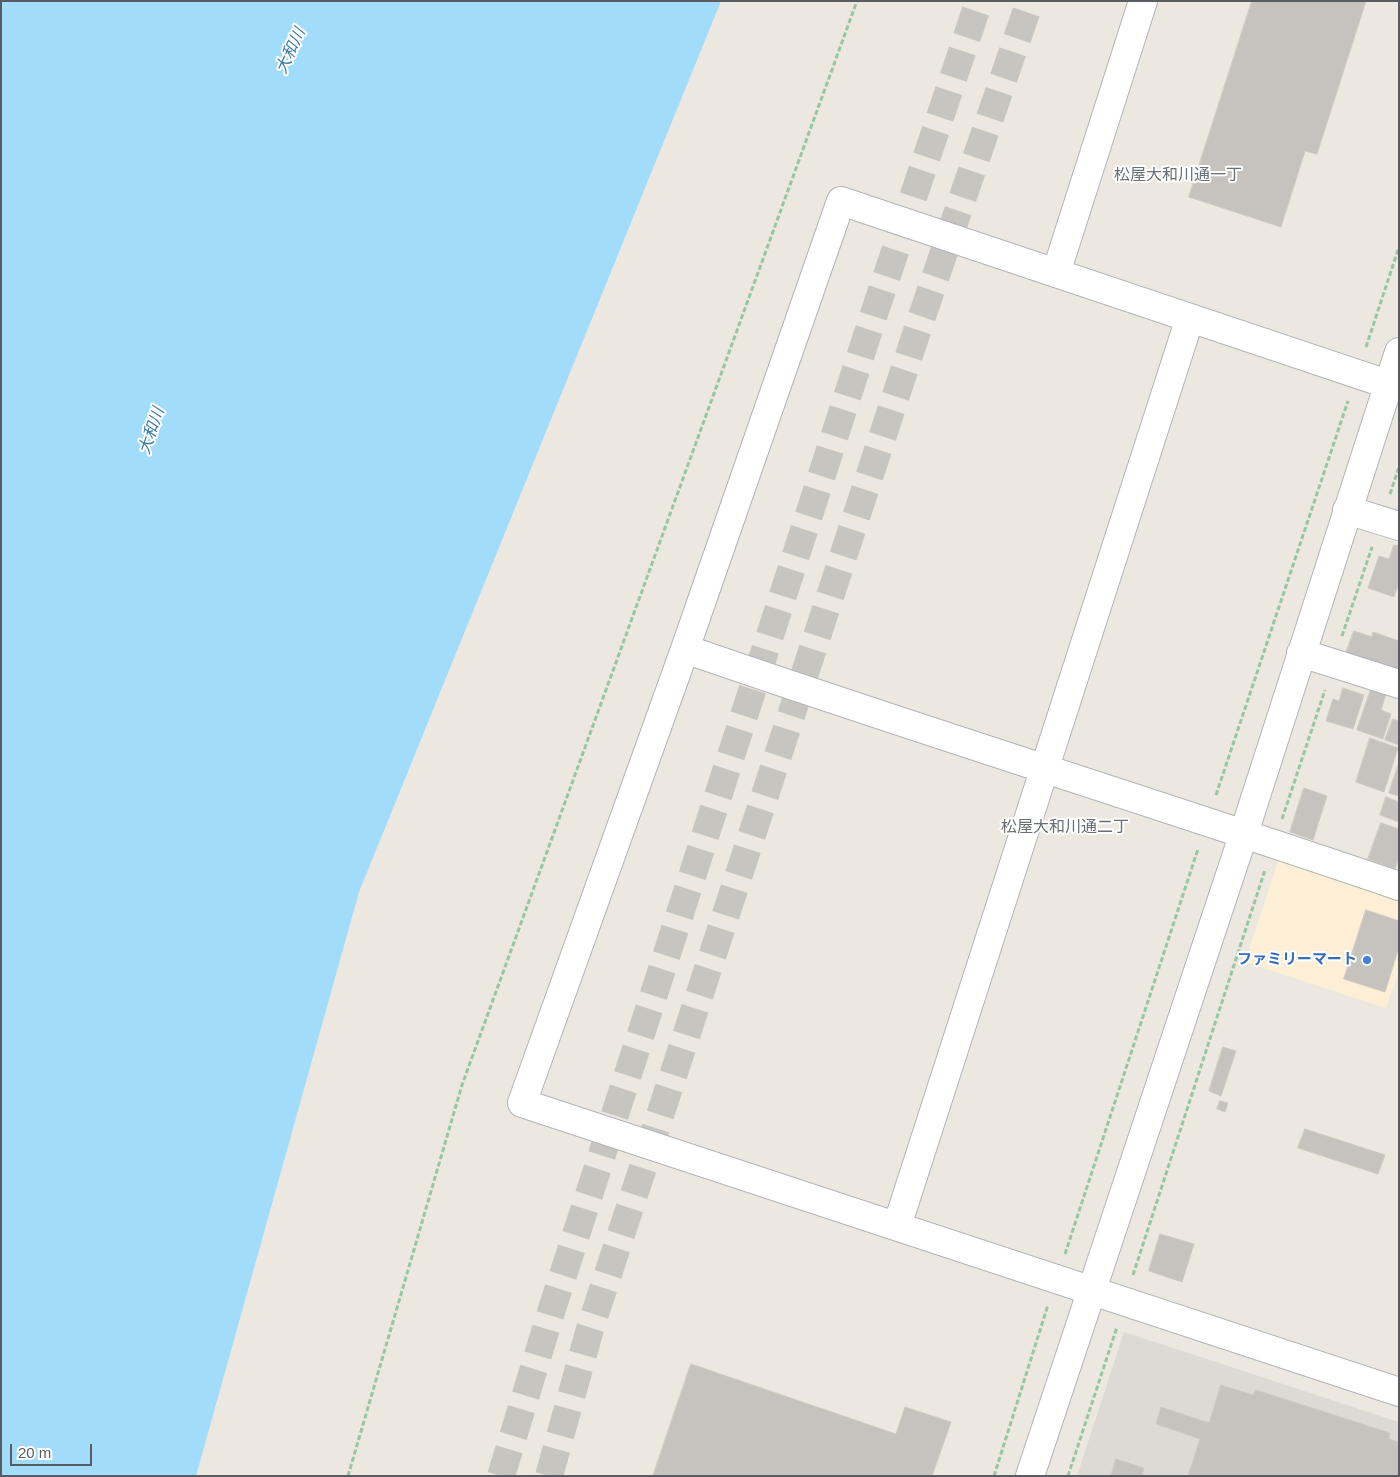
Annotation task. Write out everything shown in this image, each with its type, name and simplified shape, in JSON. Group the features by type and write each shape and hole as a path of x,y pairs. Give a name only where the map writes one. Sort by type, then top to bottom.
{"street":[{"path":"1056,273 1143,1"},
{"path":"1393,387 841,201 685,650 522,1103 1399,1392"},
{"path":"897,1226 1190,318"},
{"path":"1030,1476 1244,833 1347,510 1393,387 1399,352"},
{"path":"1347,510 1390,523"},
{"path":"685,650 878,716 1244,833 1399,886"},
{"path":"1301,653 1399,684"}],"path":[{"path":"348,1476 462,1085 857,1"},
{"path":"994,1476 1207,821 1399,247"},
{"path":"1068,1476 1333,664 1390,523 1399,467"}],"shaded area":[{"path":"1279,858 1399,898 1399,971 1386,1008 1245,962"},
{"path":"1124,1332 1399,1422 1399,1476 1077,1476"}],"water":[{"name":"大和川","path":"1,1 721,1 359,892 196,1476 1,1476"}],"building":[{"path":"1252,1 1366,1 1317,154 1305,151 1281,227 1189,197"},
{"path":"1394,545 1399,546 1399,583 1394,597 1368,588 1379,556 1389,559"},
{"path":"1354,631 1372,637 1373,632 1399,641 1399,671 1346,653"},
{"path":"1343,688 1364,695 1353,729 1326,721 1333,699 1339,701"},
{"path":"1371,689 1386,694 1381,710 1391,714 1383,739 1357,730"},
{"path":"1393,719 1399,721 1399,745 1385,740"},
{"path":"1370,738 1398,748 1384,792 1356,782"},
{"path":"1399,762 1399,796 1389,793"},
{"path":"1304,788 1327,796 1313,840 1290,832"},
{"path":"1386,797 1399,802 1399,822 1380,815"},
{"path":"1381,823 1399,829 1399,858 1395,869 1368,859"},
{"path":"1366,910 1399,921 1399,947 1385,992 1344,979"},
{"path":"1223,1047 1236,1051 1221,1096 1209,1091"},
{"path":"1220,1101 1228,1103 1225,1112 1217,1109"},
{"path":"1305,1129 1385,1155 1378,1174 1298,1148"},
{"path":"1160,1234 1194,1244 1182,1282 1149,1271"},
{"path":"691,1364 896,1434 905,1407 951,1422 932,1476 653,1476"},
{"path":"1221,1385 1253,1395 1256,1390 1390,1433 1389,1439 1399,1442 1399,1476 1188,1476 1200,1439 1156,1424 1161,1407 1209,1423"},
{"path":"1116,1459 1144,1468 1142,1476 1111,1476"}],"tunnel":[{"path":"501,1476 552,1309 874,314 979,1"},
{"path":"549,1476 590,1329 918,328 1030,1"}],"place":[{"name":"ファミリーマート","path":"1367,960"}],"district":[{"name":"松屋大和川通一丁","path":"1178,176"},
{"name":"松屋大和川通二丁","path":"1065,828"}]}
